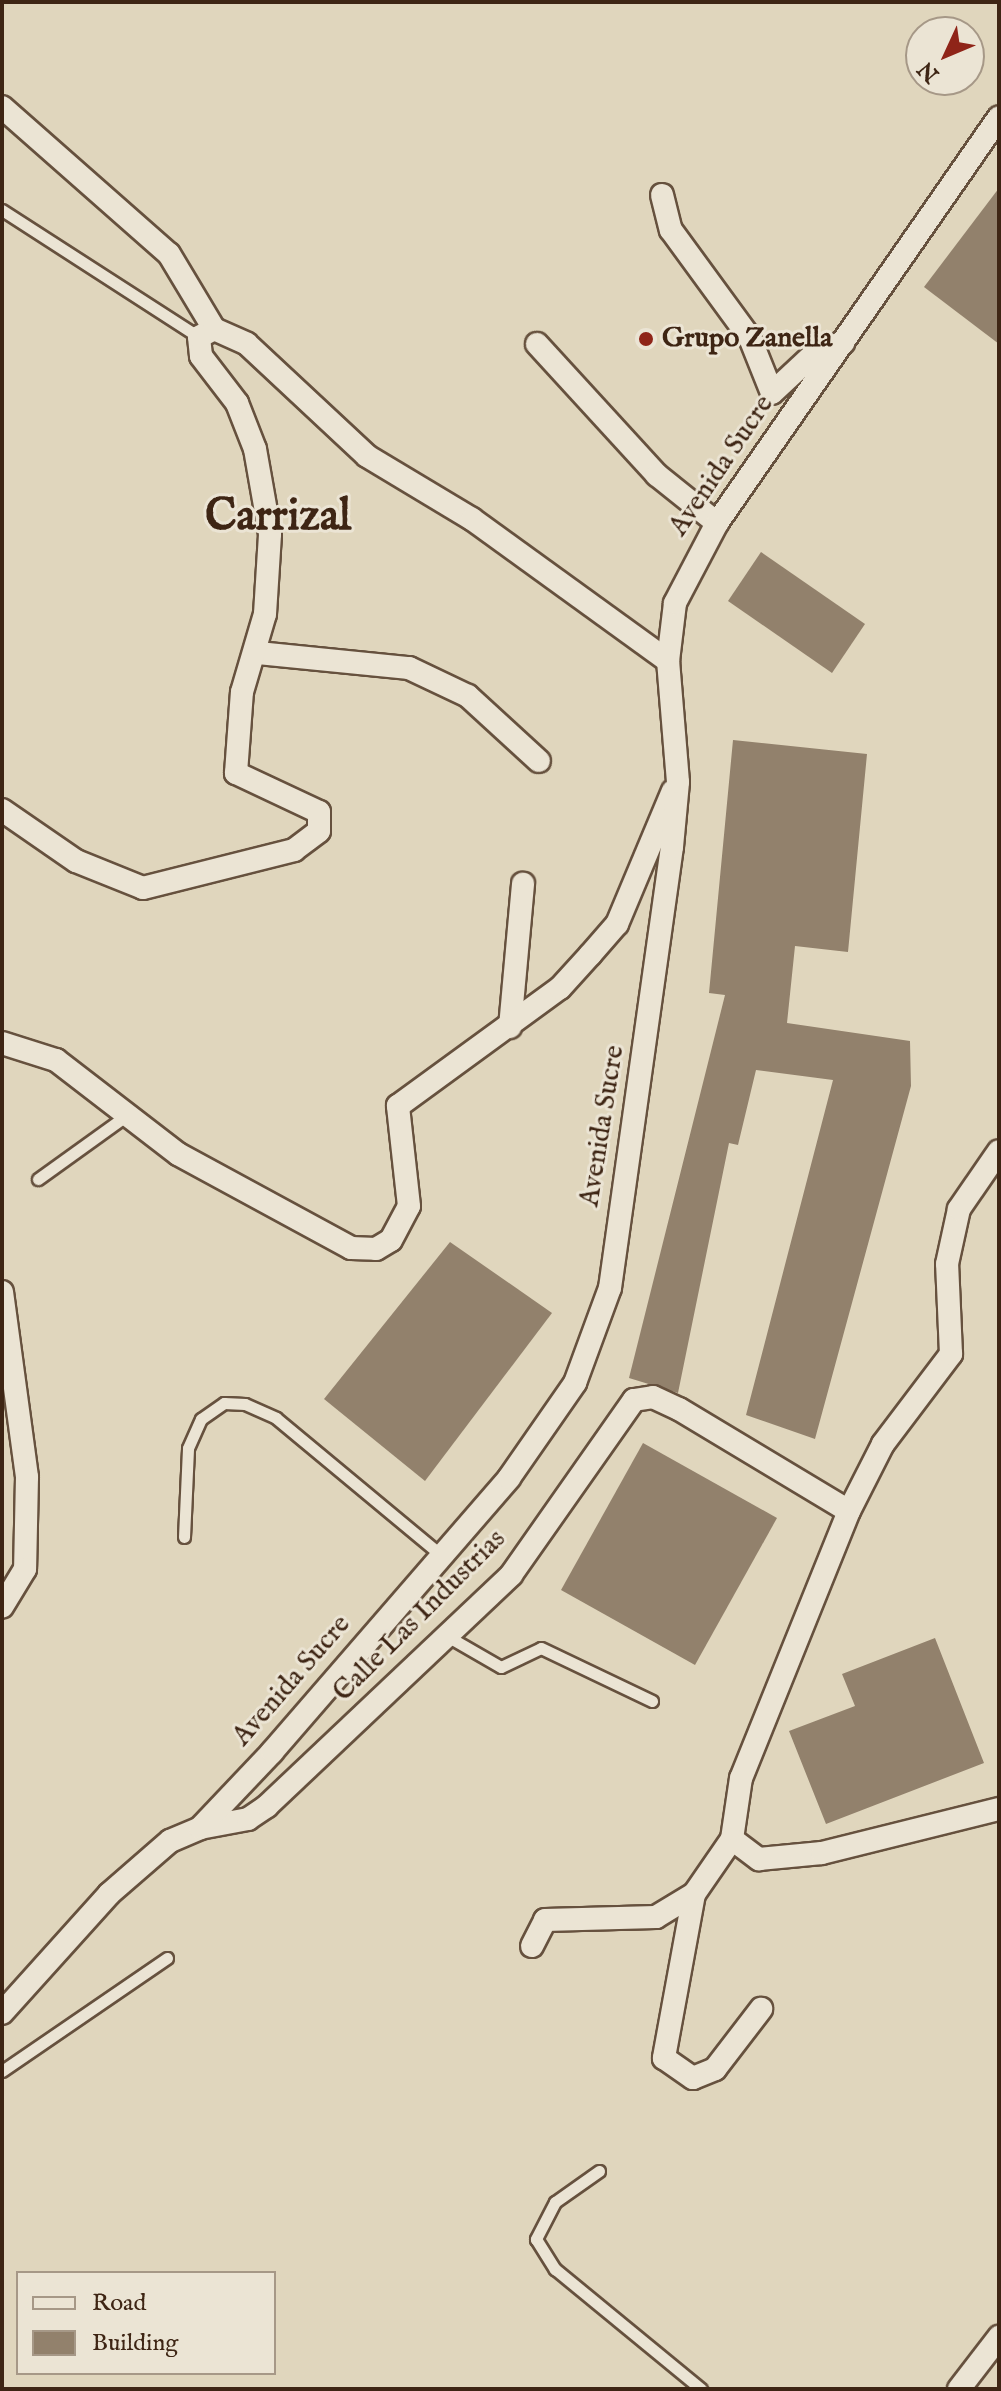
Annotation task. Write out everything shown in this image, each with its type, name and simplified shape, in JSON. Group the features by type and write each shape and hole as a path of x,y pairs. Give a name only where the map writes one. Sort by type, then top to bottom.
{"street":[{"path":"2,107 169,254 207,333 201,356 237,403 266,496 270,534 258,653 242,692 236,773 319,812 319,831 294,850 143,888 76,861 2,810"},
{"name":"Avenida Sucre","path":"2,2013 109,1894 170,1841 200,1828 509,1478 575,1383 599,1334 650,1014 678,782 668,661 675,603 717,523 999,117"},
{"path":"662,195 671,230 750,338 772,393 817,351 844,342"},
{"path":"207,333 247,344 367,456 472,519 668,661"},
{"path":"537,344 657,475 717,523"},
{"path":"258,653 409,668 468,696 539,761"},
{"path":"2,1043 56,1060 123,1118 341,1243 376,1249 391,1240 409,1206 398,1106 560,988 617,924 678,782"},
{"path":"510,1027 523,884"},
{"path":"532,1946 545,1920 656,1917 694,1894 732,1839 741,1778 849,1511 883,1444 951,1354 947,1264 959,1209 999,1151"},
{"path":"2,1292 13,1336 27,1531 25,1569 2,1607"},
{"path":"2,1386 13,1336"},
{"name":"Calle Las Industrias","path":"200,1828 248,1819 267,1806 511,1575 634,1400 653,1397 679,1409 849,1511"},
{"path":"732,1839 759,1859 822,1853 999,1809"},
{"path":"694,1894 664,2058 693,2078 715,2069 761,2009"},
{"path":"959,2389 999,2337"}],"lane":[{"path":"2,210 207,333"},
{"path":"38,1179 123,1118"},
{"path":"184,1537 188,1448 201,1419 224,1403 245,1404 276,1418 442,1556"},
{"path":"447,1636 501,1667 541,1648 652,1701"},
{"path":"2,2071 167,1958"},
{"path":"599,2171 555,2202 536,2239 555,2269 701,2389"}],"building":[{"path":"999,188 999,344 924,287"},
{"path":"761,552 865,624 832,673 728,601"},
{"path":"733,740 867,754 848,952 795,946 787,1023 910,1041 911,1086 815,1439 746,1415 833,1080 756,1070 738,1145 729,1143 678,1393 629,1378 725,995 709,993"},
{"path":"450,1242 552,1313 425,1481 324,1399"},
{"path":"643,1443 777,1518 695,1665 561,1590"},
{"path":"935,1638 984,1763 826,1824 789,1731 855,1706 842,1674"}],"place":[{"name":"Grupo Zanella","path":"646,339"}],"district":[{"name":"Carrizal","path":"278,517"}]}
